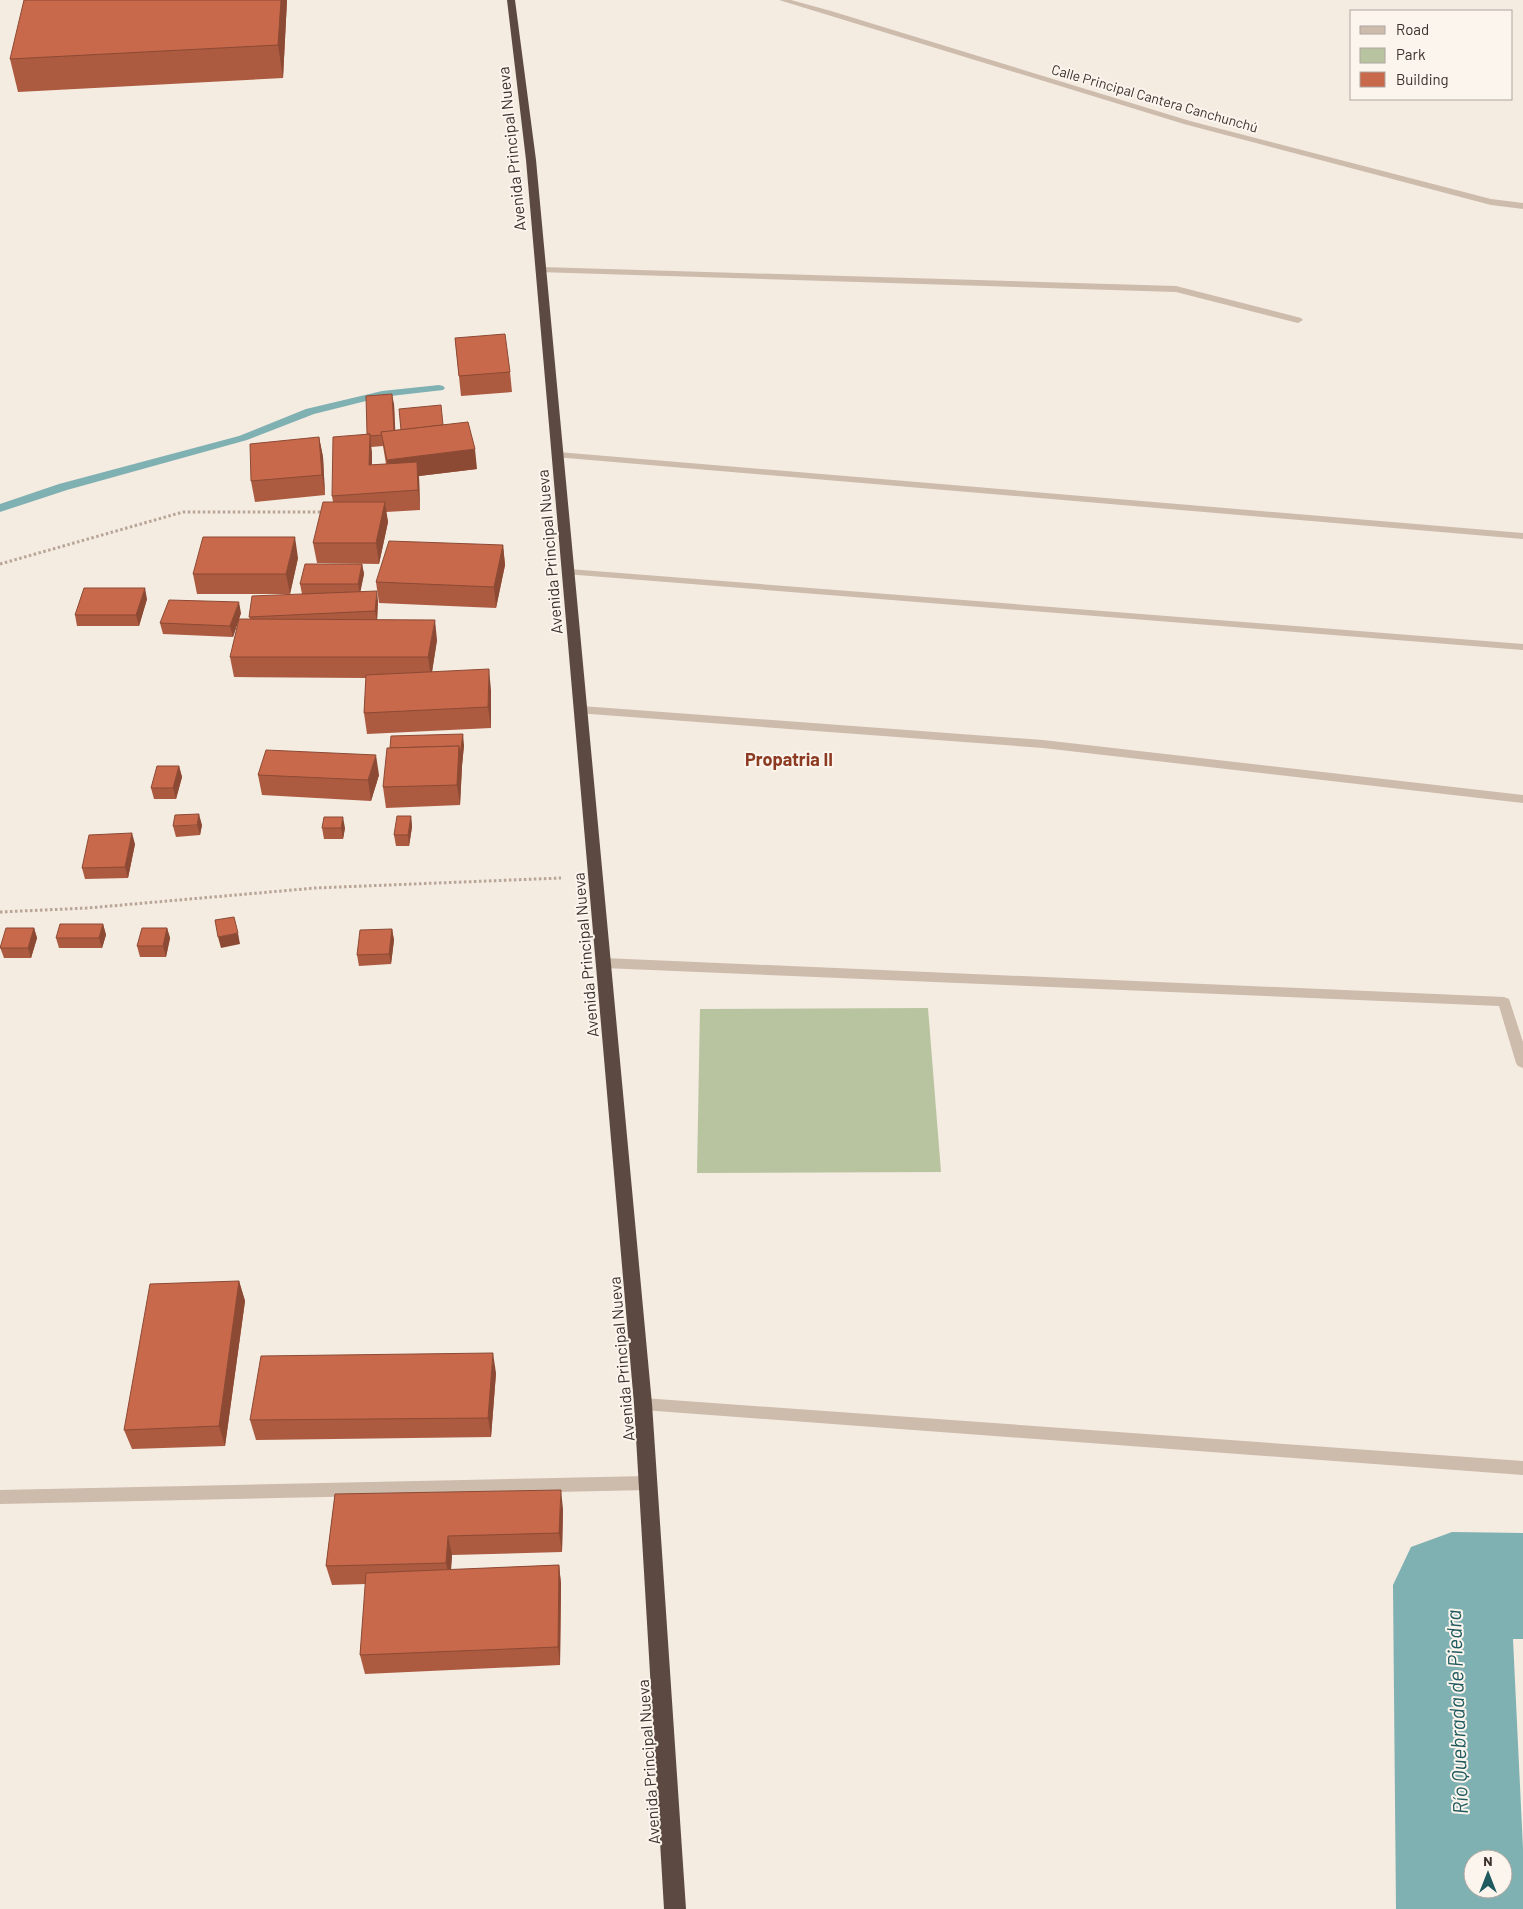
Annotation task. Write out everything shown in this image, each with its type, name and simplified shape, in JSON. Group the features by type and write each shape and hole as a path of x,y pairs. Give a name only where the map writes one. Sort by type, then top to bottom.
{"highway":[{"name":"Avenida Principal Nueva","path":"511,0 531,160 644,1404 675,1909"}],"street":[{"name":"Calle Principal Cantera Canchunchú","path":"783,0 877,26 1002,68 1291,152 1491,202 1523,206"},
{"path":"541,270 1176,289 1298,320"},
{"path":"558,455 1523,536"},
{"path":"569,572 1523,647"},
{"path":"581,710 1043,744 1523,799"},
{"path":"604,963 1504,1002 1523,1063"},
{"path":"644,1404 1523,1468"},
{"path":"0,1497 648,1483"}],"path":[{"path":"0,564 183,512 326,512"},
{"path":"0,912 88,908 315,888 596,876"}],"green space":[{"path":"928,1008 941,1172 697,1173 700,1009"}],"building":[{"path":"24,0 281,0 278,45 10,59"},
{"path":"505,334 510,372 459,376 455,338"},
{"path":"392,394 394,431 381,432 382,435 370,436 370,434 367,434 366,396"},
{"path":"441,405 443,425 401,430 399,409"},
{"path":"468,422 475,449 387,460 381,432"},
{"path":"370,434 369,465 417,462 418,490 332,496 333,437"},
{"path":"319,437 322,475 251,481 250,444"},
{"path":"323,502 385,502 376,543 313,543"},
{"path":"203,537 295,537 286,574 193,574"},
{"path":"389,541 503,545 494,587 376,582"},
{"path":"305,564 362,564 358,584 300,584"},
{"path":"84,588 145,588 136,615 75,615"},
{"path":"377,591 375,611 249,617 252,596"},
{"path":"169,600 239,602 230,626 160,623"},
{"path":"239,619 435,620 428,657 230,657"},
{"path":"489,669 488,707 364,713 366,675"},
{"path":"463,734 460,756 459,746 390,748 391,736"},
{"path":"459,746 457,785 383,787 387,748"},
{"path":"266,750 376,755 368,780 258,775"},
{"path":"157,766 179,766 173,788 151,788"},
{"path":"199,814 197,825 173,826 175,815"},
{"path":"397,816 411,816 408,835 394,835"},
{"path":"324,817 343,817 341,828 322,828"},
{"path":"132,833 125,867 82,868 89,835"},
{"path":"234,917 238,933 218,937 215,920"},
{"path":"60,924 103,924 99,938 56,938"},
{"path":"6,928 34,928 28,948 0,948"},
{"path":"142,928 167,928 163,946 137,946"},
{"path":"392,929 389,954 357,955 360,930"},
{"path":"239,1281 219,1426 124,1430 150,1284"},
{"path":"493,1353 488,1418 250,1420 261,1356"},
{"path":"561,1490 559,1533 448,1536 446,1563 326,1566 335,1494"},
{"path":"559,1565 558,1647 360,1655 366,1573"}],"waterway":[{"path":"0,508 63,487 243,438 310,411 382,394 439,388"},
{"name":"Río Quebrada de Piedra","path":"1461,1909 1452,1585 1523,1586"}],"district":[{"name":"Propatria II","path":"789,759"}]}
